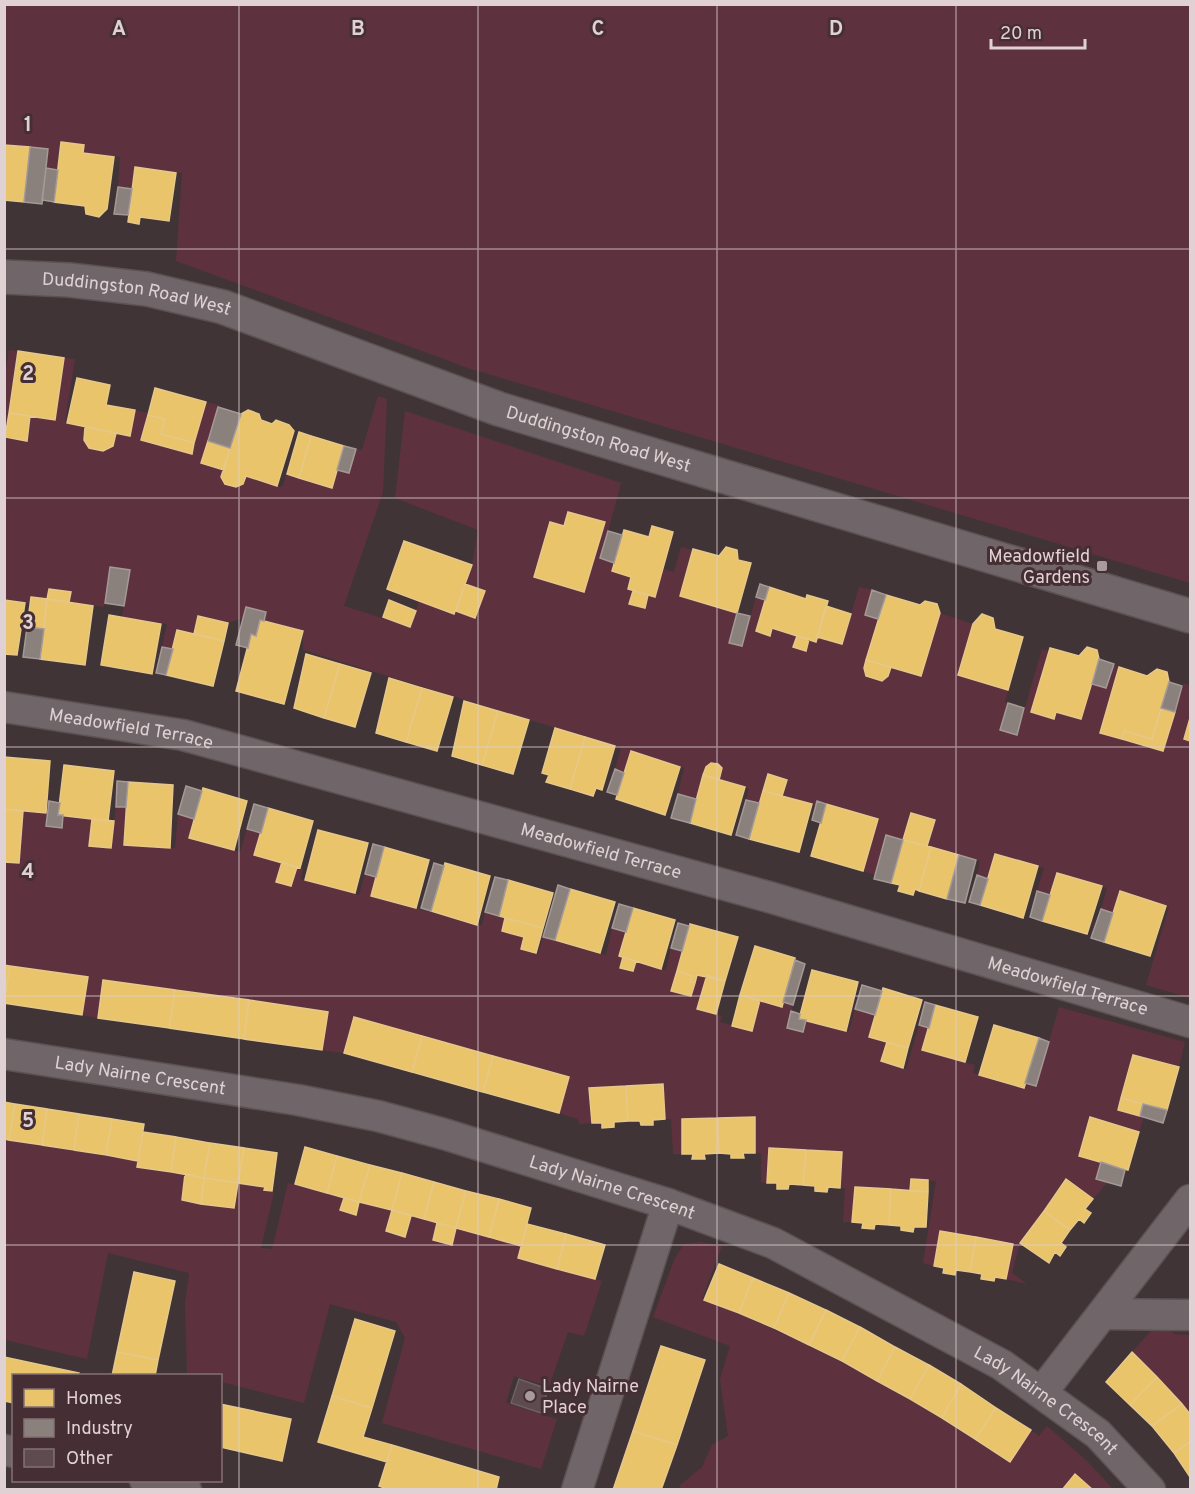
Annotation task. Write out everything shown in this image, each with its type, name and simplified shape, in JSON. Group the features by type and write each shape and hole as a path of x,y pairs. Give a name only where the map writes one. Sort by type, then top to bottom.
{"street":[{"name":"Duddingston Road West","path":"4,276 69,280 147,289 223,307 499,409 1191,616"},
{"name":"Meadowfield Terrace","path":"4,707 183,735 758,894 1191,1022"},
{"name":"Lady Nairne Crescent","path":"4,1054 355,1111 444,1134 668,1204 773,1243 1002,1365 1098,1434 1150,1490"},
{"path":"1042,1392 1191,1200"},
{"path":"577,1490 668,1204"},
{"path":"1104,1314 1191,1315"},
{"path":"153,1482 186,1490"}],"shaded area":[{"path":"4,5 1190,5 1190,583 471,369 176,261 182,173 136,167 132,189 118,187 120,157 83,153 84,145 62,142 58,170 46,168 47,149 5,145"},
{"path":"9,350 18,351 5,437 26,440 30,416 64,358 75,359 65,422 85,427 84,440 89,448 103,451 113,446 116,433 130,436 135,410 148,413 141,440 191,454 206,402 219,405 202,462 282,487 287,474 332,487 337,470 349,473 356,449 362,450 378,396 387,399 383,492 344,606 410,627 419,601 454,614 456,611 475,618 485,592 465,584 472,565 478,530 395,498 405,411 621,483 601,558 614,563 612,571 631,577 628,589 633,591 629,604 645,608 648,595 655,597 663,569 674,572 681,547 693,550 680,596 737,613 729,643 742,646 756,597 765,600 756,632 770,636 772,628 797,636 793,647 806,650 809,640 817,637 842,644 859,587 872,590 865,615 878,619 864,668 867,676 882,681 888,676 891,667 921,676 940,613 973,624 958,675 1008,690 1005,702 1008,703 1001,730 1017,735 1042,649 1049,651 1031,713 1053,719 1056,712 1081,719 1092,684 1106,688 1113,665 1119,667 1100,733 1162,751 1184,683 1190,686 1190,718 1184,739 1190,741 1190,998 1146,985 1169,907 1120,891 1113,913 1101,909 1107,888 1057,873 1050,895 1037,891 1044,868 996,854 988,879 977,875 980,861 927,846 934,819 911,813 903,840 886,835 875,875 863,871 878,819 818,801 816,806 782,796 787,780 768,774 759,803 746,800 749,789 719,780 722,768 714,762 706,767 696,799 678,794 684,768 631,751 624,773 615,769 621,748 303,650 303,631 264,621 266,612 246,607 243,618 228,623 198,616 194,634 177,630 173,649 162,647 167,624 122,617 130,570 110,567 104,607 69,602 70,592 49,589 47,599 31,597 30,604 5,600 4,380"},
{"path":"116,807 126,807 124,845 175,848 178,814 194,819 189,838 240,852 247,829 261,833 282,862 277,882 291,886 297,867 303,869 301,879 359,895 365,874 376,877 371,896 477,925 482,925 485,912 505,918 502,931 524,937 521,949 538,954 543,937 606,955 612,928 626,932 619,956 623,957 620,968 633,971 636,961 666,970 671,948 682,951 671,991 691,996 697,975 706,978 698,1009 722,1016 720,1022 751,1031 760,1000 793,1005 788,1028 803,1032 806,1020 849,1031 855,1009 875,1015 869,1036 887,1042 881,1061 906,1069 919,1025 929,1028 923,1051 975,1065 973,1073 1024,1088 1025,1083 1036,1086 1059,1007 1185,1042 1179,1067 1133,1055 1118,1110 1144,1117 1139,1132 1091,1117 1079,1155 1101,1162 1096,1178 1108,1182 1093,1199 1066,1180 1020,1243 1012,1273 1027,1284 1006,1279 1012,1244 940,1231 934,1266 923,1263 936,1181 911,1179 910,1191 855,1187 852,1222 843,1222 845,1188 840,1188 842,1152 769,1148 767,1183 761,1182 761,1153 755,1153 754,1118 682,1119 682,1154 673,1154 671,1119 665,1119 663,1084 590,1088 592,1123 579,1124 578,1119 559,1113 568,1077 354,1017 344,1053 322,1050 327,1012 104,980 98,1018 82,1015 88,977 5,965 5,862 19,862 23,811 47,813 46,826 61,828 63,815 92,819 89,846 111,848"},
{"path":"4,1139 138,1161 138,1167 185,1174 182,1200 234,1208 238,1183 265,1187 265,1190 274,1192 261,1248 272,1249 288,1183 344,1198 340,1210 355,1215 359,1202 392,1210 387,1232 405,1237 411,1216 437,1223 433,1240 452,1245 456,1228 521,1246 518,1258 602,1281 584,1336 568,1332 549,1386 514,1376 506,1403 557,1419 541,1469 382,1423 405,1338 396,1322 330,1304 304,1403 222,1382 222,1374 187,1373 185,1303 189,1273 108,1253 87,1359 5,1340"},
{"path":"700,1242 722,1246 702,1299 782,1333 860,1372 936,1415 1010,1462 1031,1430 1039,1436 1047,1426 1087,1461 1113,1489 1093,1489 1075,1474 1062,1490 681,1489 679,1486 702,1467 712,1445 728,1436 720,1379 730,1346 653,1317 675,1258 684,1244"},
{"path":"1158,1323 1175,1334 1190,1335 1190,1414 1132,1352"}],"building: Homes":[{"path":"61,142 84,145 83,153 114,157 107,209 99,217 86,214 85,206 54,202"},
{"path":"4,145 30,147 24,202 4,200"},
{"path":"135,167 176,173 169,221 140,217 139,224 128,222"},
{"path":"18,351 64,358 55,420 9,413"},
{"path":"77,378 110,385 106,405 135,410 130,436 67,423"},
{"path":"155,388 206,402 194,443 161,434 165,419 148,415"},
{"path":"248,410 259,414 261,420 272,424 276,420 289,425 294,431 277,486 246,476 243,484 236,487 225,484 221,477 241,414"},
{"path":"9,413 30,416 27,441 5,437"},
{"path":"148,415 165,419 161,434 194,443 192,454 141,440"},
{"path":"85,427 116,433 113,446 103,451 89,448 84,440"},
{"path":"299,432 311,436 299,478 287,474"},
{"path":"311,436 344,446 332,488 299,478"},
{"path":"208,441 230,448 224,470 201,463"},
{"path":"568,512 605,522 584,592 534,577 550,522 564,526"},
{"path":"652,526 673,532 655,597 628,589 631,577 612,571 624,530 649,537"},
{"path":"404,541 472,565 454,614 387,589"},
{"path":"726,547 737,550 738,560 751,563 737,613 680,596 693,549 719,556"},
{"path":"465,584 485,591 475,618 456,611"},
{"path":"769,587 806,599 807,595 828,601 816,642 772,628 770,636 756,631"},
{"path":"49,589 71,592 69,602 47,599"},
{"path":"633,591 648,595 645,608 629,604"},
{"path":"886,595 920,605 925,601 937,604 940,613 921,676 866,660"},
{"path":"31,597 47,599 44,629 27,627"},
{"path":"47,599 93,606 85,665 40,659"},
{"path":"4,600 25,603 17,655 4,654"},
{"path":"389,600 416,611 410,627 383,617"},
{"path":"826,606 851,614 842,644 817,637"},
{"path":"982,614 993,618 995,629 1023,637 1008,690 958,675 973,624"},
{"path":"109,615 161,624 152,674 101,665"},
{"path":"198,616 228,623 224,641 194,634"},
{"path":"260,620 303,631 284,704 236,691 251,634 256,636"},
{"path":"177,630 224,641 213,686 166,675"},
{"path":"797,636 809,639 806,651 793,647"},
{"path":"1087,647 1097,650 1099,659 1081,719 1056,712 1054,719 1031,712 1050,648 1079,656"},
{"path":"306,654 340,664 324,718 294,708"},
{"path":"866,660 891,667 888,676 882,681 866,676 864,668"},
{"path":"340,664 371,673 355,727 324,718"},
{"path":"1119,667 1147,676 1157,669 1167,672 1169,682 1152,739 1124,731 1122,739 1100,733"},
{"path":"389,678 422,688 406,742 376,733"},
{"path":"422,688 453,697 437,751 406,742"},
{"path":"464,701 498,711 482,765 452,756"},
{"path":"1161,708 1175,712 1163,751 1122,739 1124,731 1152,739"},
{"path":"498,711 529,720 513,774 482,765"},
{"path":"1190,718 1190,741 1184,739"},
{"path":"555,728 585,737 570,789 546,782 549,775 542,773"},
{"path":"585,737 615,746 602,790 596,788 593,796 570,789"},
{"path":"631,751 680,767 665,815 616,799"},
{"path":"4,757 50,761 46,813 4,809"},
{"path":"711,763 718,764 722,768 719,780 703,775 706,767"},
{"path":"64,765 114,771 108,821 58,815"},
{"path":"768,774 787,780 782,796 763,791"},
{"path":"703,775 745,787 731,835 690,823"},
{"path":"128,782 173,785 170,848 124,845"},
{"path":"203,788 247,801 234,850 189,838"},
{"path":"763,791 812,804 799,852 749,839"},
{"path":"826,804 878,819 863,871 811,856"},
{"path":"268,808 313,821 300,868 254,855"},
{"path":"4,809 23,811 19,863 4,862"},
{"path":"911,813 935,820 927,846 903,840"},
{"path":"92,819 114,821 111,848 89,846"},
{"path":"318,830 368,843 355,893 305,880"},
{"path":"903,840 931,847 919,891 915,889 913,895 898,891 900,885 891,883"},
{"path":"384,847 429,860 416,908 371,896"},
{"path":"931,847 959,855 947,899 919,891"},
{"path":"995,854 1038,866 1023,918 980,905"},
{"path":"282,862 297,867 291,886 276,882"},
{"path":"445,863 490,876 477,925 431,911"},
{"path":"1057,873 1102,886 1087,934 1042,921"},
{"path":"508,880 553,893 543,928 499,916"},
{"path":"570,889 615,902 600,953 555,940"},
{"path":"1120,891 1166,906 1150,956 1104,942"},
{"path":"633,908 675,920 661,969 619,956"},
{"path":"505,918 543,928 536,953 521,949 524,937 502,931"},
{"path":"690,924 738,937 725,981 697,975 695,983 690,981 692,976 677,971"},
{"path":"755,946 795,958 782,1007 740,995"},
{"path":"623,957 636,961 633,971 620,968"},
{"path":"4,965 10,966 4,1003"},
{"path":"10,966 88,977 82,1015 4,1003"},
{"path":"812,970 858,982 846,1031 799,1019"},
{"path":"677,971 692,976 690,981 695,983 691,996 671,991"},
{"path":"707,975 725,981 716,1014 697,1009"},
{"path":"103,980 175,990 169,1028 98,1018"},
{"path":"883,988 922,1000 908,1048 869,1037"},
{"path":"175,990 249,1000 244,1039 169,1028"},
{"path":"740,995 760,1000 752,1031 732,1026"},
{"path":"249,1000 328,1012 322,1050 244,1039"},
{"path":"935,1005 978,1017 965,1062 922,1050"},
{"path":"354,1017 422,1036 412,1072 344,1053"},
{"path":"994,1025 1039,1038 1024,1088 979,1075"},
{"path":"422,1036 493,1056 483,1092 412,1072"},
{"path":"887,1042 908,1048 903,1068 881,1061"},
{"path":"1133,1055 1179,1067 1167,1110 1121,1098"},
{"path":"493,1056 569,1077 559,1113 483,1092"},
{"path":"663,1084 665,1119 653,1120 653,1125 641,1125 640,1121 628,1121 626,1086"},
{"path":"626,1086 628,1121 614,1122 614,1127 602,1128 602,1123 592,1123 589,1088"},
{"path":"1121,1098 1143,1104 1140,1116 1118,1110"},
{"path":"4,1102 15,1104 9,1140 4,1139"},
{"path":"15,1104 47,1109 42,1145 9,1140"},
{"path":"47,1109 79,1114 74,1150 42,1145"},
{"path":"79,1114 112,1119 106,1155 74,1150"},
{"path":"755,1117 755,1153 743,1153 744,1158 731,1158 731,1154 719,1153 718,1118"},
{"path":"1090,1117 1139,1132 1128,1170 1079,1156"},
{"path":"718,1118 719,1153 704,1154 705,1159 692,1159 693,1154 682,1154 682,1119"},
{"path":"112,1119 144,1124 138,1161 106,1155"},
{"path":"143,1132 176,1137 171,1172 137,1167"},
{"path":"176,1137 210,1143 204,1178 171,1172"},
{"path":"210,1143 244,1148 238,1183 204,1178"},
{"path":"305,1147 337,1156 327,1193 295,1184"},
{"path":"244,1148 277,1153 272,1191 264,1190 265,1187 238,1183"},
{"path":"769,1148 806,1150 803,1185 789,1184 788,1189 777,1189 777,1183 767,1183"},
{"path":"806,1150 842,1152 840,1188 828,1187 827,1192 815,1191 815,1186 803,1185"},
{"path":"337,1156 370,1165 359,1202 327,1193"},
{"path":"370,1165 402,1173 392,1210 359,1202"},
{"path":"402,1173 434,1182 424,1219 392,1210"},
{"path":"185,1174 204,1178 201,1204 182,1200"},
{"path":"204,1178 238,1183 234,1208 201,1204"},
{"path":"911,1179 928,1180 928,1192 910,1191"},
{"path":"1066,1179 1093,1199 1085,1209 1091,1213 1084,1223 1079,1219 1070,1230 1044,1211"},
{"path":"434,1182 466,1191 456,1228 424,1219"},
{"path":"855,1187 891,1189 889,1225 875,1224 874,1229 862,1228 863,1223 852,1222"},
{"path":"891,1189 928,1192 926,1227 914,1227 913,1232 901,1230 901,1226 889,1225"},
{"path":"466,1191 499,1199 489,1237 456,1228"},
{"path":"344,1198 359,1202 356,1215 340,1210"},
{"path":"499,1199 531,1208 521,1246 489,1237"},
{"path":"392,1210 411,1216 405,1237 386,1231"},
{"path":"1044,1211 1070,1230 1061,1243 1066,1247 1060,1256 1055,1252 1049,1263 1020,1243"},
{"path":"437,1223 456,1228 452,1245 433,1240"},
{"path":"527,1224 566,1234 557,1269 518,1258"},
{"path":"940,1231 976,1237 970,1272 956,1270 955,1275 943,1273 944,1268 934,1266"},
{"path":"566,1234 605,1245 595,1279 557,1269"},
{"path":"976,1237 1013,1244 1006,1279 995,1277 994,1281 981,1279 982,1274 970,1272"},
{"path":"719,1264 753,1278 739,1313 704,1300"},
{"path":"134,1272 175,1281 158,1360 117,1352"},
{"path":"753,1278 789,1293 774,1328 739,1313"},
{"path":"789,1293 826,1310 809,1345 774,1328"},
{"path":"826,1310 860,1327 842,1361 809,1345"},
{"path":"355,1319 395,1331 372,1408 332,1396"},
{"path":"860,1327 895,1347 877,1381 842,1361"},
{"path":"661,1346 705,1360 677,1445 633,1431"},
{"path":"895,1347 929,1365 910,1399 877,1381"},
{"path":"117,1352 158,1360 155,1374 112,1374"},
{"path":"1132,1352 1157,1377 1130,1405 1106,1382"},
{"path":"4,1357 79,1373 12,1374 12,1403 4,1401"},
{"path":"929,1365 961,1384 942,1418 910,1399"},
{"path":"1157,1377 1182,1404 1152,1426 1130,1405"},
{"path":"961,1384 996,1408 975,1439 942,1418"},
{"path":"332,1396 372,1408 363,1437 392,1445 387,1462 318,1442"},
{"path":"222,1404 291,1419 282,1461 222,1447"},
{"path":"1182,1404 1190,1414 1190,1442 1174,1453 1152,1426"},
{"path":"996,1408 1031,1430 1010,1462 975,1439"},
{"path":"633,1431 677,1445 661,1490 613,1490"},
{"path":"1190,1442 1190,1477 1174,1453"},
{"path":"392,1445 499,1477 496,1490 390,1490 379,1486"},
{"path":"1075,1474 1093,1490 1062,1490"}],"building: Industry":[{"path":"30,147 48,149 42,204 24,202"},
{"path":"46,168 58,170 54,202 42,200"},
{"path":"118,187 132,189 128,215 114,214"},
{"path":"218,407 241,414 230,448 208,441"},
{"path":"344,446 356,449 349,473 337,470"},
{"path":"608,531 622,535 614,563 600,558"},
{"path":"110,567 130,570 124,606 105,603"},
{"path":"760,584 769,587 765,600 756,597"},
{"path":"872,590 886,595 878,619 865,615"},
{"path":"246,607 266,612 264,621 260,620 256,636 251,634 248,648 236,645"},
{"path":"737,613 750,616 742,646 729,643"},
{"path":"27,627 44,629 40,659 23,657"},
{"path":"162,647 173,649 166,675 156,673"},
{"path":"1099,659 1114,664 1106,688 1092,684"},
{"path":"1169,682 1182,686 1175,712 1161,708"},
{"path":"1008,703 1024,708 1017,735 1000,730"},
{"path":"615,769 624,773 617,795 607,792"},
{"path":"117,781 128,782 126,807 116,807"},
{"path":"186,786 202,791 194,819 178,814"},
{"path":"678,794 696,799 690,823 671,818"},
{"path":"746,800 759,803 749,839 736,835"},
{"path":"49,801 60,803 58,815 63,815 62,828 46,826"},
{"path":"817,801 826,804 821,823 812,820"},
{"path":"254,804 268,808 261,833 247,829"},
{"path":"886,835 903,840 891,883 874,879"},
{"path":"373,844 384,847 376,877 365,874"},
{"path":"959,855 976,860 965,903 947,899"},
{"path":"434,863 444,866 431,911 421,908"},
{"path":"977,875 988,879 980,905 969,902"},
{"path":"495,877 508,880 499,916 485,912"},
{"path":"558,885 570,889 555,940 543,937"},
{"path":"1037,891 1050,895 1042,921 1030,917"},
{"path":"619,904 633,908 626,932 612,928"},
{"path":"1101,909 1113,913 1104,942 1091,938"},
{"path":"678,923 689,926 682,951 671,948"},
{"path":"795,960 805,964 793,1005 783,1002"},
{"path":"862,985 882,991 875,1015 855,1009"},
{"path":"925,1002 935,1005 929,1028 919,1025"},
{"path":"791,1011 800,1014 799,1019 806,1020 803,1032 787,1028"},
{"path":"1039,1038 1049,1042 1036,1086 1025,1083"},
{"path":"1143,1104 1167,1110 1163,1123 1140,1116"},
{"path":"1101,1162 1125,1170 1121,1186 1096,1179"}],"building: Other":[{"name":"Lady Nairne Place","path":"519,1379 548,1389 541,1413 511,1403"}],"place":[{"name":"Meadowfield Gardens","path":"1102,566"},
{"name":"Lady Nairne Place","path":"530,1396"}]}
